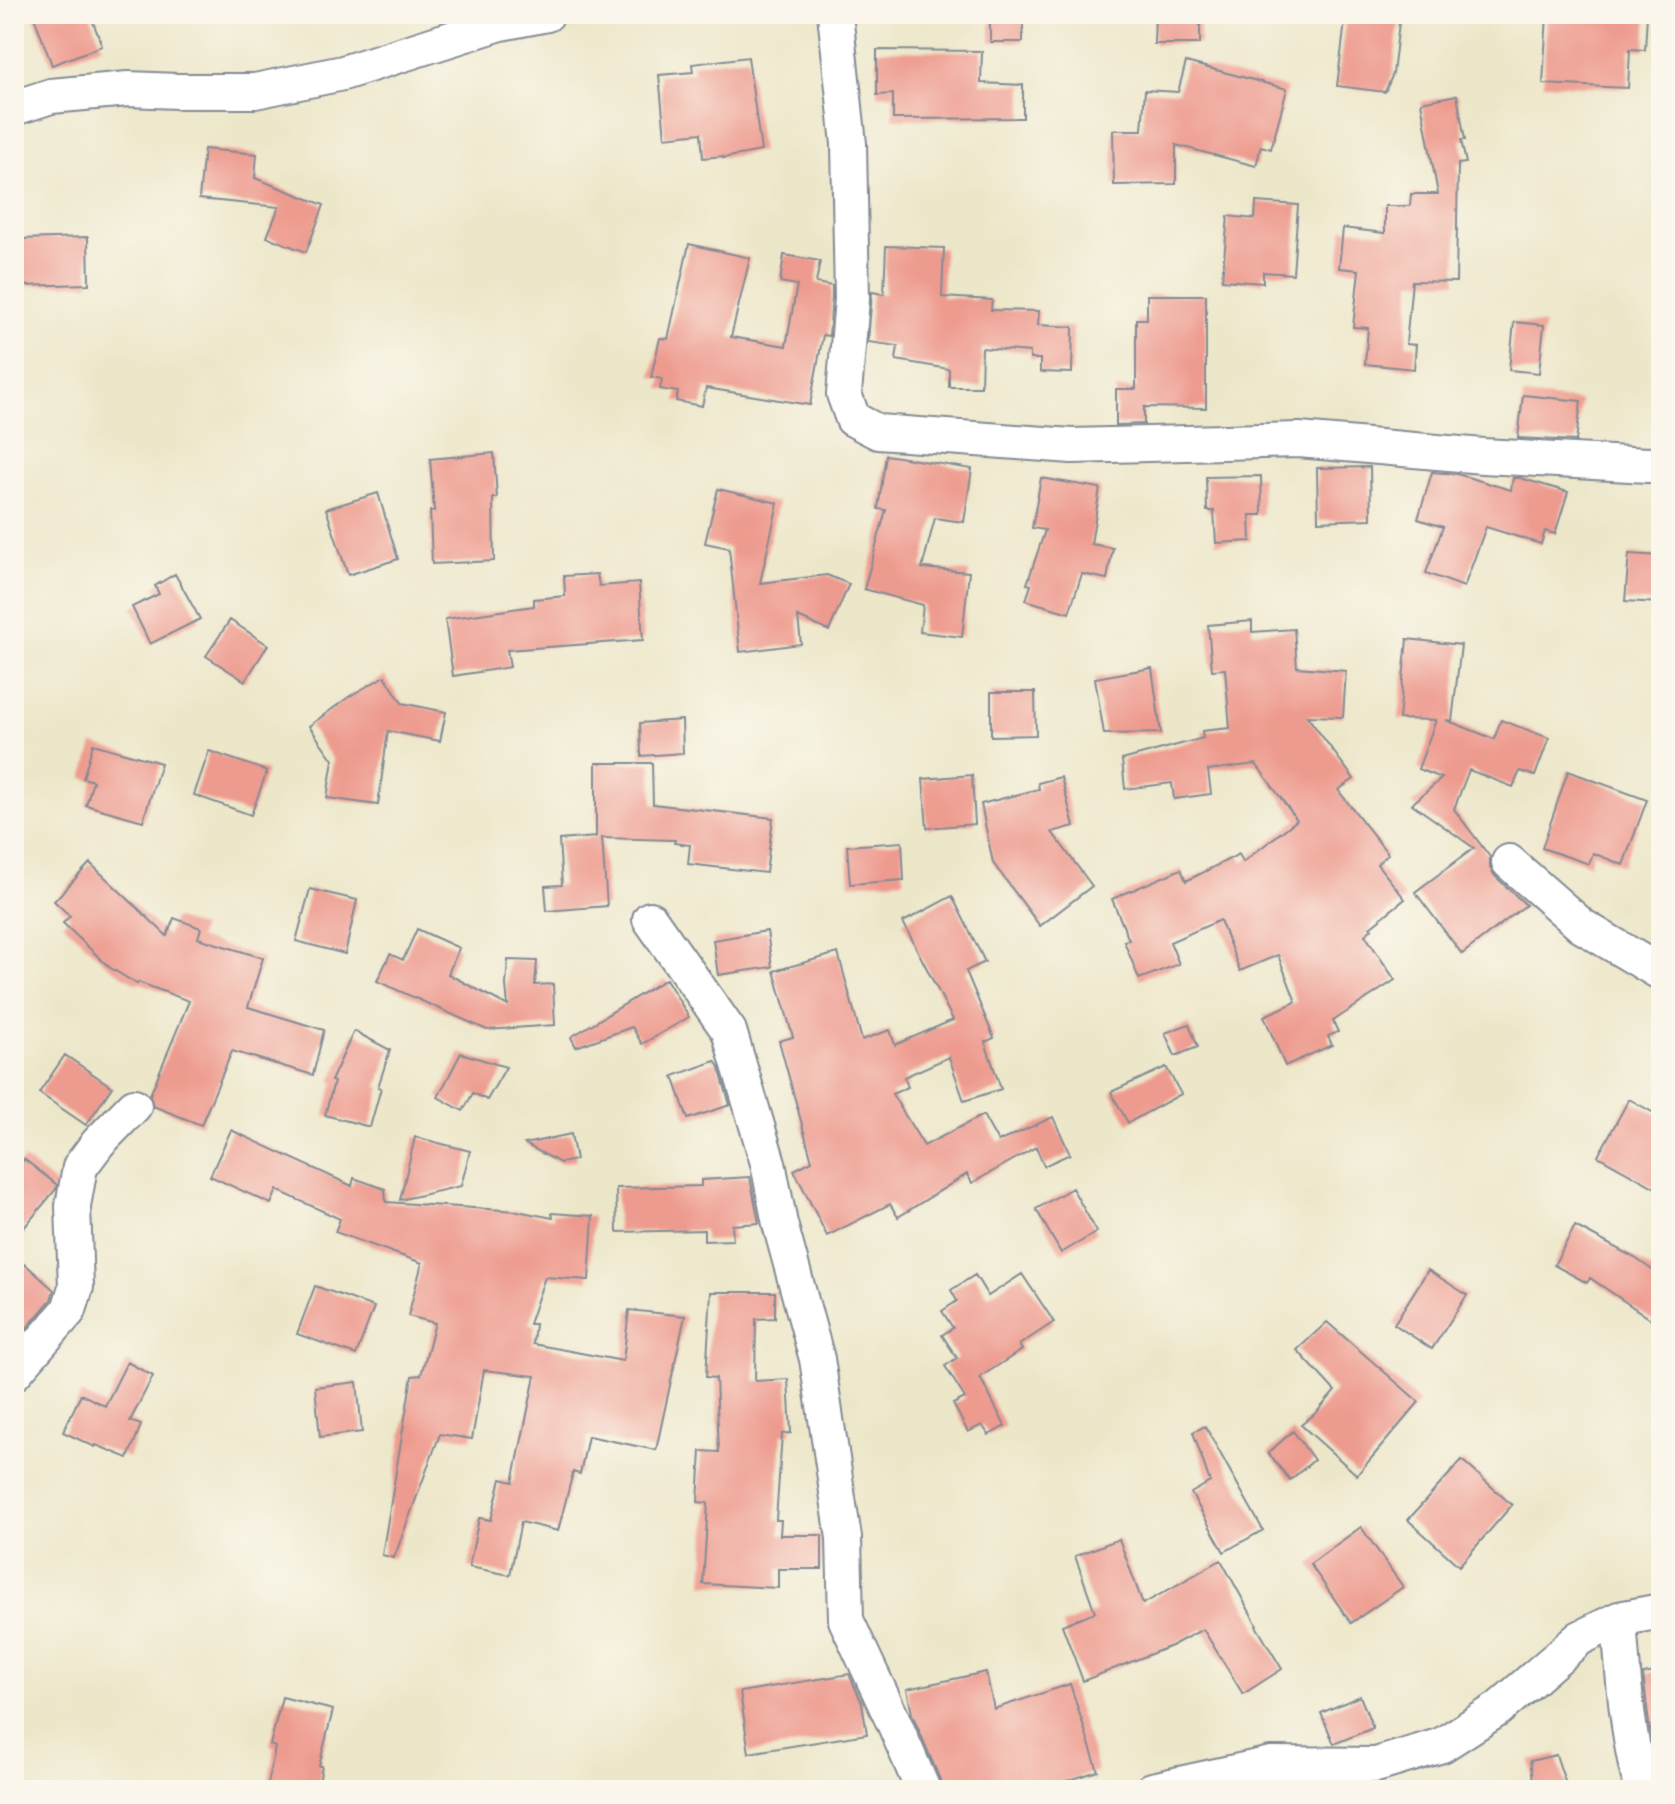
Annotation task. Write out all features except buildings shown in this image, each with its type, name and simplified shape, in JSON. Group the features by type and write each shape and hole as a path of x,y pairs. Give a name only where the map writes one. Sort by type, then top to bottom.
{"street":[{"path":"14,108 51,96 128,89 255,91 343,73 501,23 547,14"},
{"path":"835,14 849,144 852,299 844,394 853,419 878,432 1072,446 1299,440 1483,456 1661,464"},
{"path":"1509,862 1582,926 1661,973"},
{"path":"650,919 729,1031 768,1163 780,1224 817,1359 844,1538 846,1620 923,1790"},
{"path":"14,1373 69,1310 76,1287 73,1206 80,1167 98,1143 134,1106"},
{"path":"1152,1790 1271,1764 1376,1765 1442,1745 1498,1709 1580,1638 1619,1619 1661,1611"},
{"path":"1619,1619 1634,1763 1642,1790"}]}
